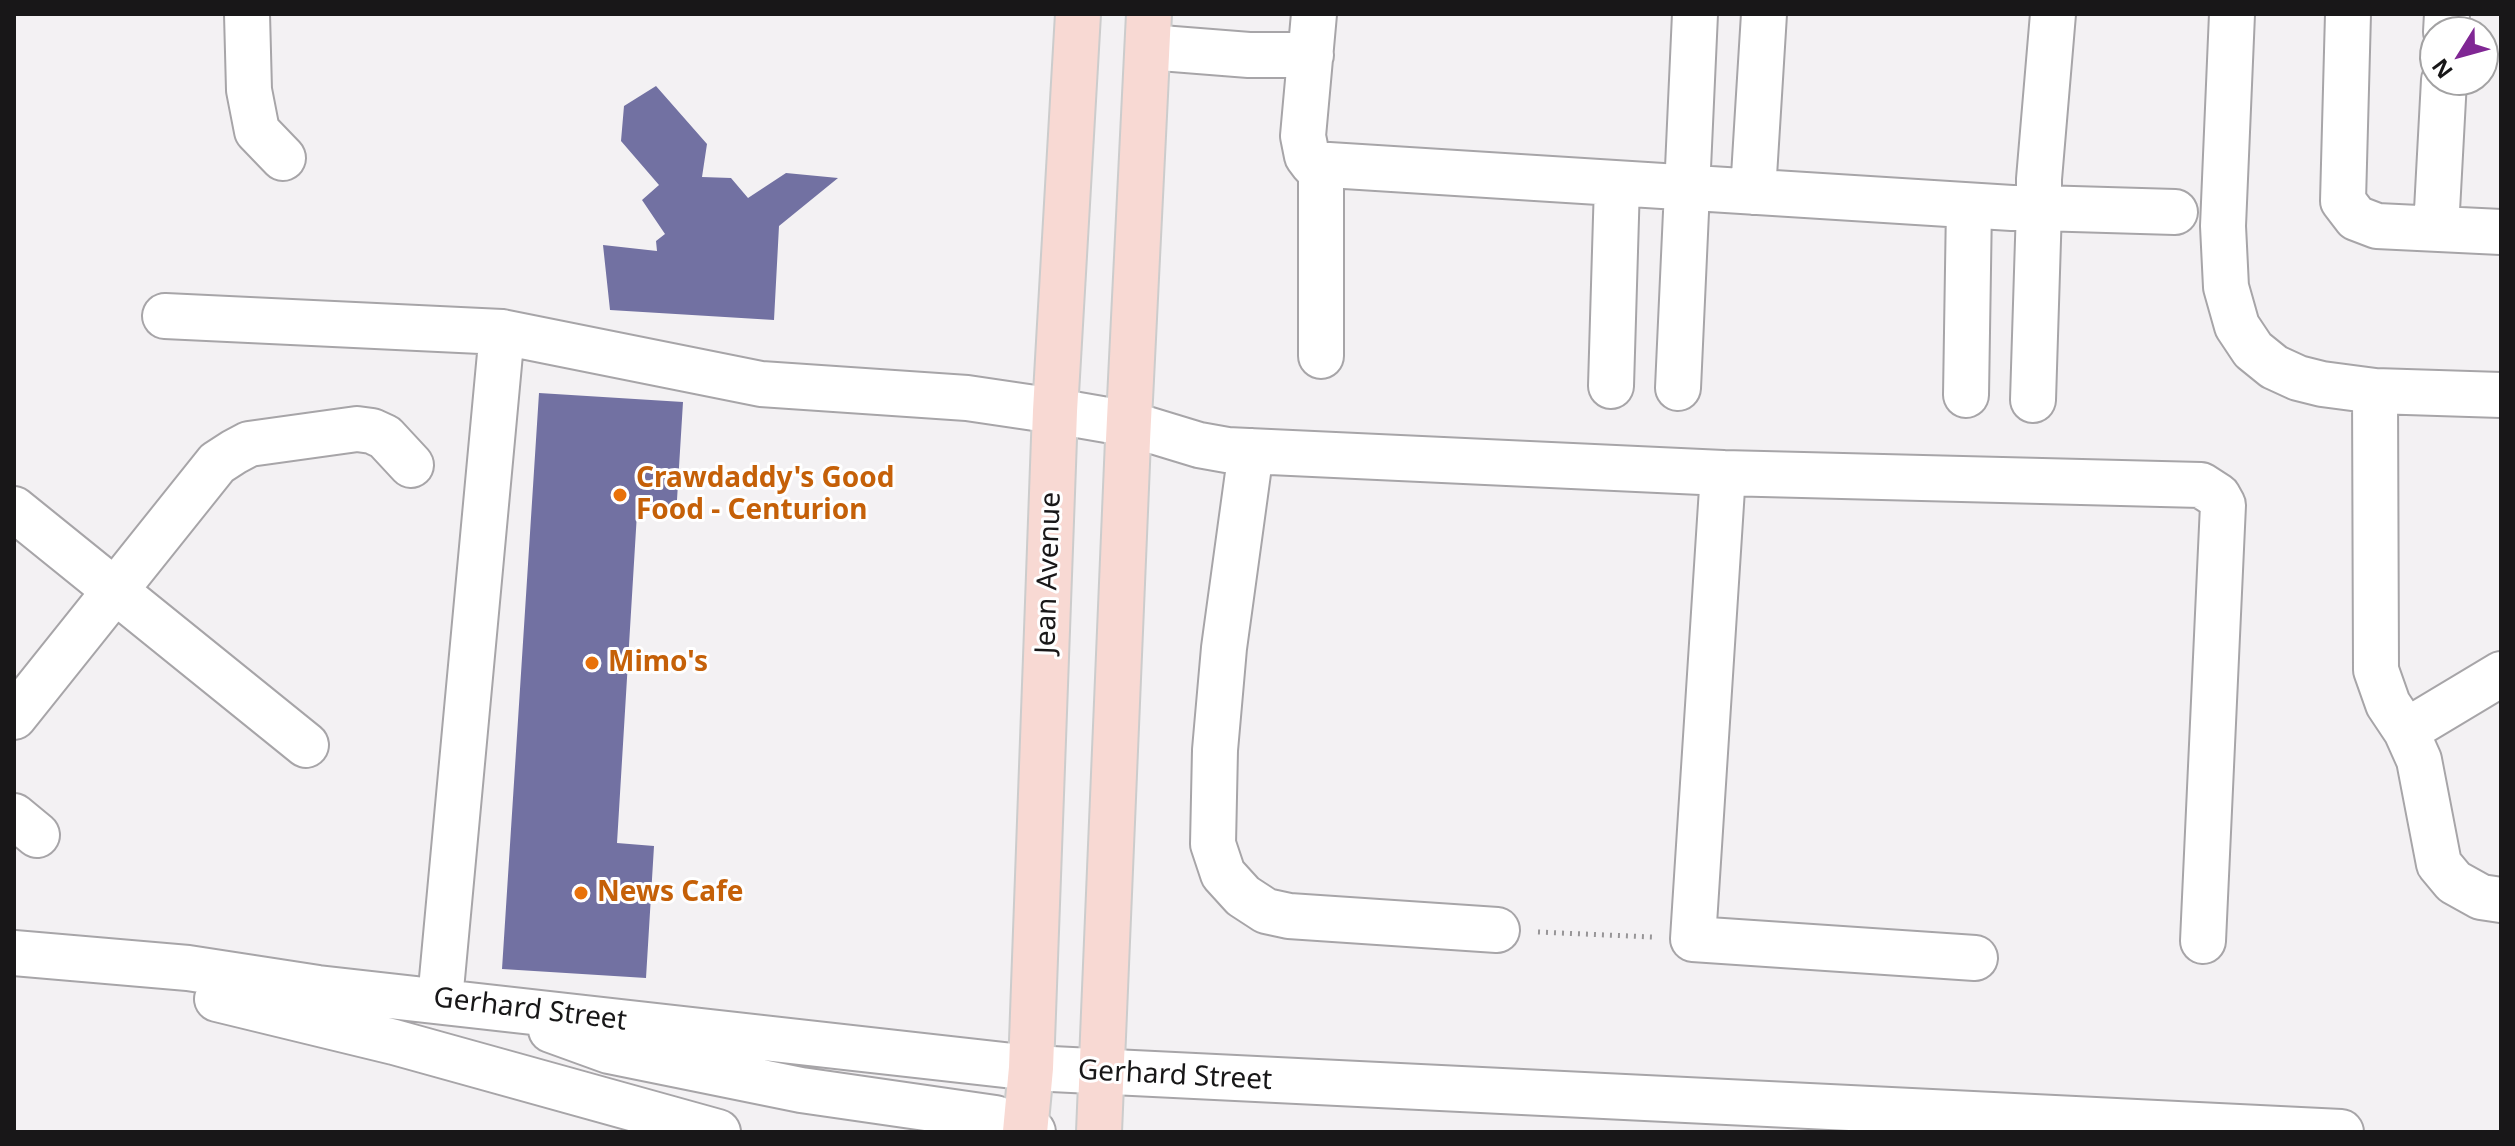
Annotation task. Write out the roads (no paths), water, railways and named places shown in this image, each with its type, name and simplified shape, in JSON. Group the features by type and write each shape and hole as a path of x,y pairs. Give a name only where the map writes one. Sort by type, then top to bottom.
{"main road":[{"name":"Jean Avenue","path":"1028,1131 1055,411 1078,14"},
{"path":"1099,1132 1149,31"}],"street":[{"path":"247,14 249,90 257,131 283,158"},
{"path":"1678,388 1695,14"},
{"path":"1753,192 1764,14"},
{"path":"2033,400 2039,179 2053,14"},
{"path":"2232,14 2223,226 2226,287 2237,326 2253,350 2274,367 2310,381 2375,391 2501,395"},
{"path":"2348,14 2343,201 2356,218 2377,226 2501,232"},
{"path":"1149,31 1249,55 1312,34 1304,147 1309,162 1321,166 1969,206 2175,212"},
{"path":"2436,229 2443,96"},
{"path":"1321,166 1321,356"},
{"path":"1611,386 1617,184"},
{"path":"1966,395 1969,206"},
{"path":"165,316 502,332 745,382 967,398 1130,424 1199,445 1251,451 1723,473 2201,485 2218,496 2223,505 2203,941"},
{"path":"502,332 458,1002 609,1051 801,1090 995,1118 1028,1131"},
{"path":"2375,391 2376,670 2388,704 2406,731 2419,760 2439,864 2454,882 2481,897 2501,900"},
{"path":"14,717 217,463 249,444 357,429 385,437 411,465"},
{"path":"1251,451 1224,648 1215,750 1213,844 1223,874 1243,896 1266,911 1289,916 1497,930"},
{"path":"1723,473 1693,939 1975,958"},
{"path":"14,509 306,745"},
{"path":"2406,731 2501,674"},
{"name":"Gerhard Street","path":"14,953 188,968 318,988 1031,1068 2341,1132"},
{"name":"Gerhard Street","path":"14,981 177,990 408,1046 718,1132"}],"place":[{"name":"Crawdaddy's Good Food - Centurion","path":"620,495"},
{"name":"Mimo's","path":"592,663"},
{"name":"News Cafe","path":"581,893"}]}
